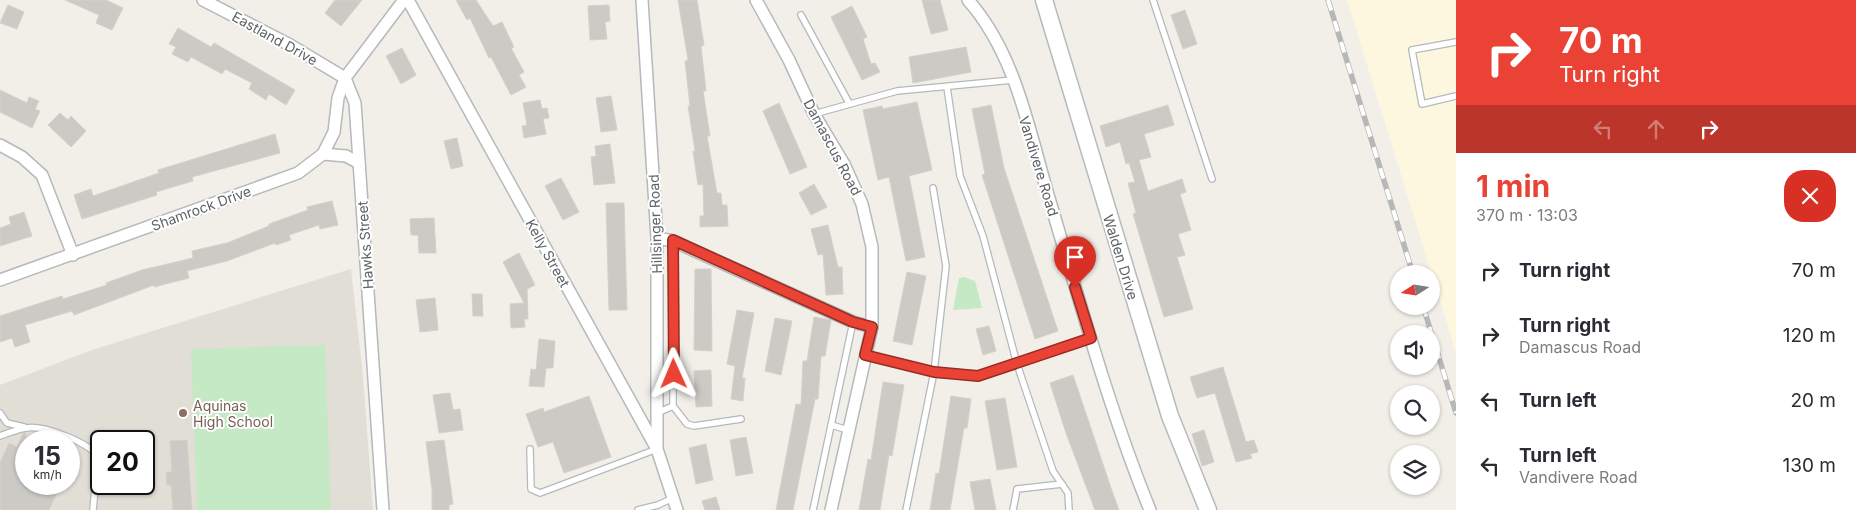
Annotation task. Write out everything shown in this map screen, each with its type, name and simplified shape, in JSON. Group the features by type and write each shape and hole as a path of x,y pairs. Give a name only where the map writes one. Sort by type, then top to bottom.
{"street":[{"name":"Eastland Drive","path":"203,0 290,45 345,78"},
{"path":"345,78 406,0"},
{"name":"Kelly Street","path":"406,0 656,449 677,510"},
{"name":"Hillsinger Road","path":"642,0 658,238 656,449"},
{"name":"Damascus Road","path":"756,0 789,60 814,114 844,164 866,218 872,248 872,327 831,510"},
{"name":"Vandivere Road","path":"968,0 978,11 1009,66 1091,338 1136,475 1150,510"},
{"name":"Walden Drive","path":"1044,0 1170,416 1208,510"},
{"name":"Shamrock Drive","path":"0,280 298,173 323,154 334,132 338,98 345,78"},
{"name":"Hawks Street","path":"345,78 355,103 383,510"},
{"path":"0,145 22,157 42,175 73,255"},
{"path":"323,154 346,156 359,163"},
{"path":"658,238 673,240 853,322 872,327"}],"lane":[{"path":"1153,0 1212,179"},
{"path":"800,15 849,104"},
{"path":"1456,42 1412,50 1422,104 1456,96"},
{"path":"814,114 897,91 1013,80"},
{"path":"947,87 960,176 983,236 1017,364 1053,471 1068,493 1069,510"},
{"path":"906,510 934,372 946,266 933,188"},
{"path":"673,240 673,406 687,424 694,426 740,420"},
{"path":"813,510 853,322"},
{"path":"865,355 934,372 978,376 1091,338"},
{"path":"657,413 673,406"},
{"path":"0,413 7,424 27,428 49,429 91,447 98,456 94,510"},
{"path":"831,424 848,430"},
{"path":"0,436 27,428"},
{"path":"530,449 531,489 540,493 656,449"},
{"path":"1014,510 1017,489 1062,484"},
{"path":"638,510 658,505 673,498"}],"shaded area":[{"path":"1347,0 1456,0 1456,353 1440,301 1440,265 1429,265"},
{"name":"Aquinas High School","path":"351,269 363,376 373,510 0,510 0,385 92,350"}],"green space":[{"path":"964,277 975,281 982,308 953,310 959,278"},
{"path":"325,345 331,510 197,510 191,349"}],"building":[{"path":"65,0 106,0 123,8 112,30 96,23 99,15"},
{"path":"335,0 362,0 341,26 325,13"},
{"path":"456,0 476,0 493,26 502,22 514,47 511,48 524,72 519,75 526,87 511,95 491,57 489,58 470,18 467,20"},
{"path":"678,0 697,0 704,45 701,46 706,91 703,91 710,136 707,136 717,193 721,193 722,205 727,205 728,226 700,227 700,216 704,216 703,184 698,185 693,151 695,151 688,106 690,106 685,61 688,60"},
{"path":"922,0 940,0 948,30 931,34"},
{"path":"8,5 24,12 17,29 0,23"},
{"path":"609,5 610,21 605,22 607,39 590,40 588,6"},
{"path":"852,6 867,37 863,39 871,64 875,63 880,72 862,80 831,17"},
{"path":"1185,10 1197,44 1183,49 1171,15"},
{"path":"178,28 211,47 214,43 295,90 286,105 269,94 266,100 249,89 252,83 225,69 222,74 191,57 188,62 172,54 176,47 169,44"},
{"path":"966,47 971,72 913,83 909,57"},
{"path":"402,48 416,75 401,84 386,56"},
{"path":"0,90 27,103 29,97 39,101 35,109 40,111 32,128 0,112"},
{"path":"611,96 617,130 601,132 596,98"},
{"path":"540,100 542,109 547,108 549,118 543,119 546,134 524,138 522,126 527,125 523,103"},
{"path":"917,102 932,170 909,176 925,257 906,261 889,177 878,180 863,110 882,106 883,109"},
{"path":"779,103 807,167 790,174 763,111"},
{"path":"991,105 1004,168 1058,331 1035,339 982,175 985,174 972,109"},
{"path":"1168,105 1174,125 1144,134 1151,157 1139,160 1148,191 1182,179 1186,192 1180,194 1191,230 1178,234 1185,255 1177,257 1193,309 1164,317 1133,214 1136,213 1128,183 1135,182 1129,163 1126,164 1120,142 1106,147 1100,126"},
{"path":"60,113 68,120 71,116 86,131 71,147 48,125"},
{"path":"275,134 280,153 192,177 193,181 156,192 157,195 82,219 74,195 91,189 93,196 159,173 158,170"},
{"path":"457,138 463,166 451,169 444,141"},
{"path":"610,144 615,183 594,185 591,157 596,156 595,146"},
{"path":"561,178 579,212 563,220 545,186"},
{"path":"814,184 827,207 811,215 799,193"},
{"path":"332,201 338,225 320,229 319,225 289,235 291,240 276,245 275,243 227,261 187,271 189,278 154,287 154,285 74,315 72,311 25,325 30,342 15,347 12,338 0,342 0,316 62,296 63,299 107,285 106,283 142,270 193,258 192,251 227,243 269,226 269,224 308,210 307,207"},
{"path":"606,203 624,203 627,310 609,310"},
{"path":"24,212 32,236 0,246 0,228 11,224 9,217"},
{"path":"434,218 436,253 419,253 418,235 411,235 410,219"},
{"path":"828,225 838,267 842,267 843,294 826,295 823,254 818,255 811,229"},
{"path":"519,253 535,285 527,289 528,319 524,319 525,327 511,328 510,304 524,303 503,262"},
{"path":"695,269 711,269 712,351 694,350"},
{"path":"907,272 926,276 912,345 893,341"},
{"path":"472,294 482,294 483,316 473,316"},
{"path":"435,298 438,330 420,332 416,300"},
{"path":"737,310 754,313 742,378 745,378 743,401 731,399 735,366 727,364"},
{"path":"814,317 831,320 825,356 821,356 818,399 815,399 793,510 776,510 796,404 801,405 803,361 807,361"},
{"path":"775,318 792,321 781,375 765,371"},
{"path":"989,326 996,351 983,355 976,329"},
{"path":"539,339 555,341 553,368 546,368 544,387 529,386 531,369 536,370"},
{"path":"1223,367 1246,442 1254,440 1258,452 1250,454 1252,458 1236,462 1215,393 1197,398 1190,377"},
{"path":"711,370 712,406 696,407 694,371"},
{"path":"1073,375 1119,510 1095,510 1066,433 1050,383"},
{"path":"883,382 904,385 892,456 889,455 880,510 859,510 868,459 871,460"},
{"path":"450,393 453,410 460,409 463,430 439,433 433,395"},
{"path":"589,396 611,457 564,473 553,442 538,447 526,414 543,408 544,412"},
{"path":"951,396 971,399 967,428 964,428 950,510 930,510 936,473 939,474"},
{"path":"1005,398 1017,467 997,470 985,401"},
{"path":"1204,430 1214,462 1202,466 1192,434"},
{"path":"746,437 753,473 736,476 730,440"},
{"path":"187,440 192,510 173,510 171,485 167,485 166,472 172,472 170,441"},
{"path":"444,440 453,504 449,505 449,510 432,510 432,490 426,442"},
{"path":"9,443 15,446 15,495 56,495 49,510 0,510 0,463"},
{"path":"706,444 713,480 696,484 689,448"},
{"path":"990,479 996,510 975,510 970,482"},
{"path":"716,497 720,510 705,510 702,501"}],"railway":[{"path":"1328,0 1410,265"},
{"path":"1426,315 1456,413"}],"place":[{"name":"Aquinas High School","path":"183,413"}],"route":[{"path":"674,374 673,240 853,322 872,327 865,355 920,367 934,372 978,376 1091,338 1075,287"}]}
